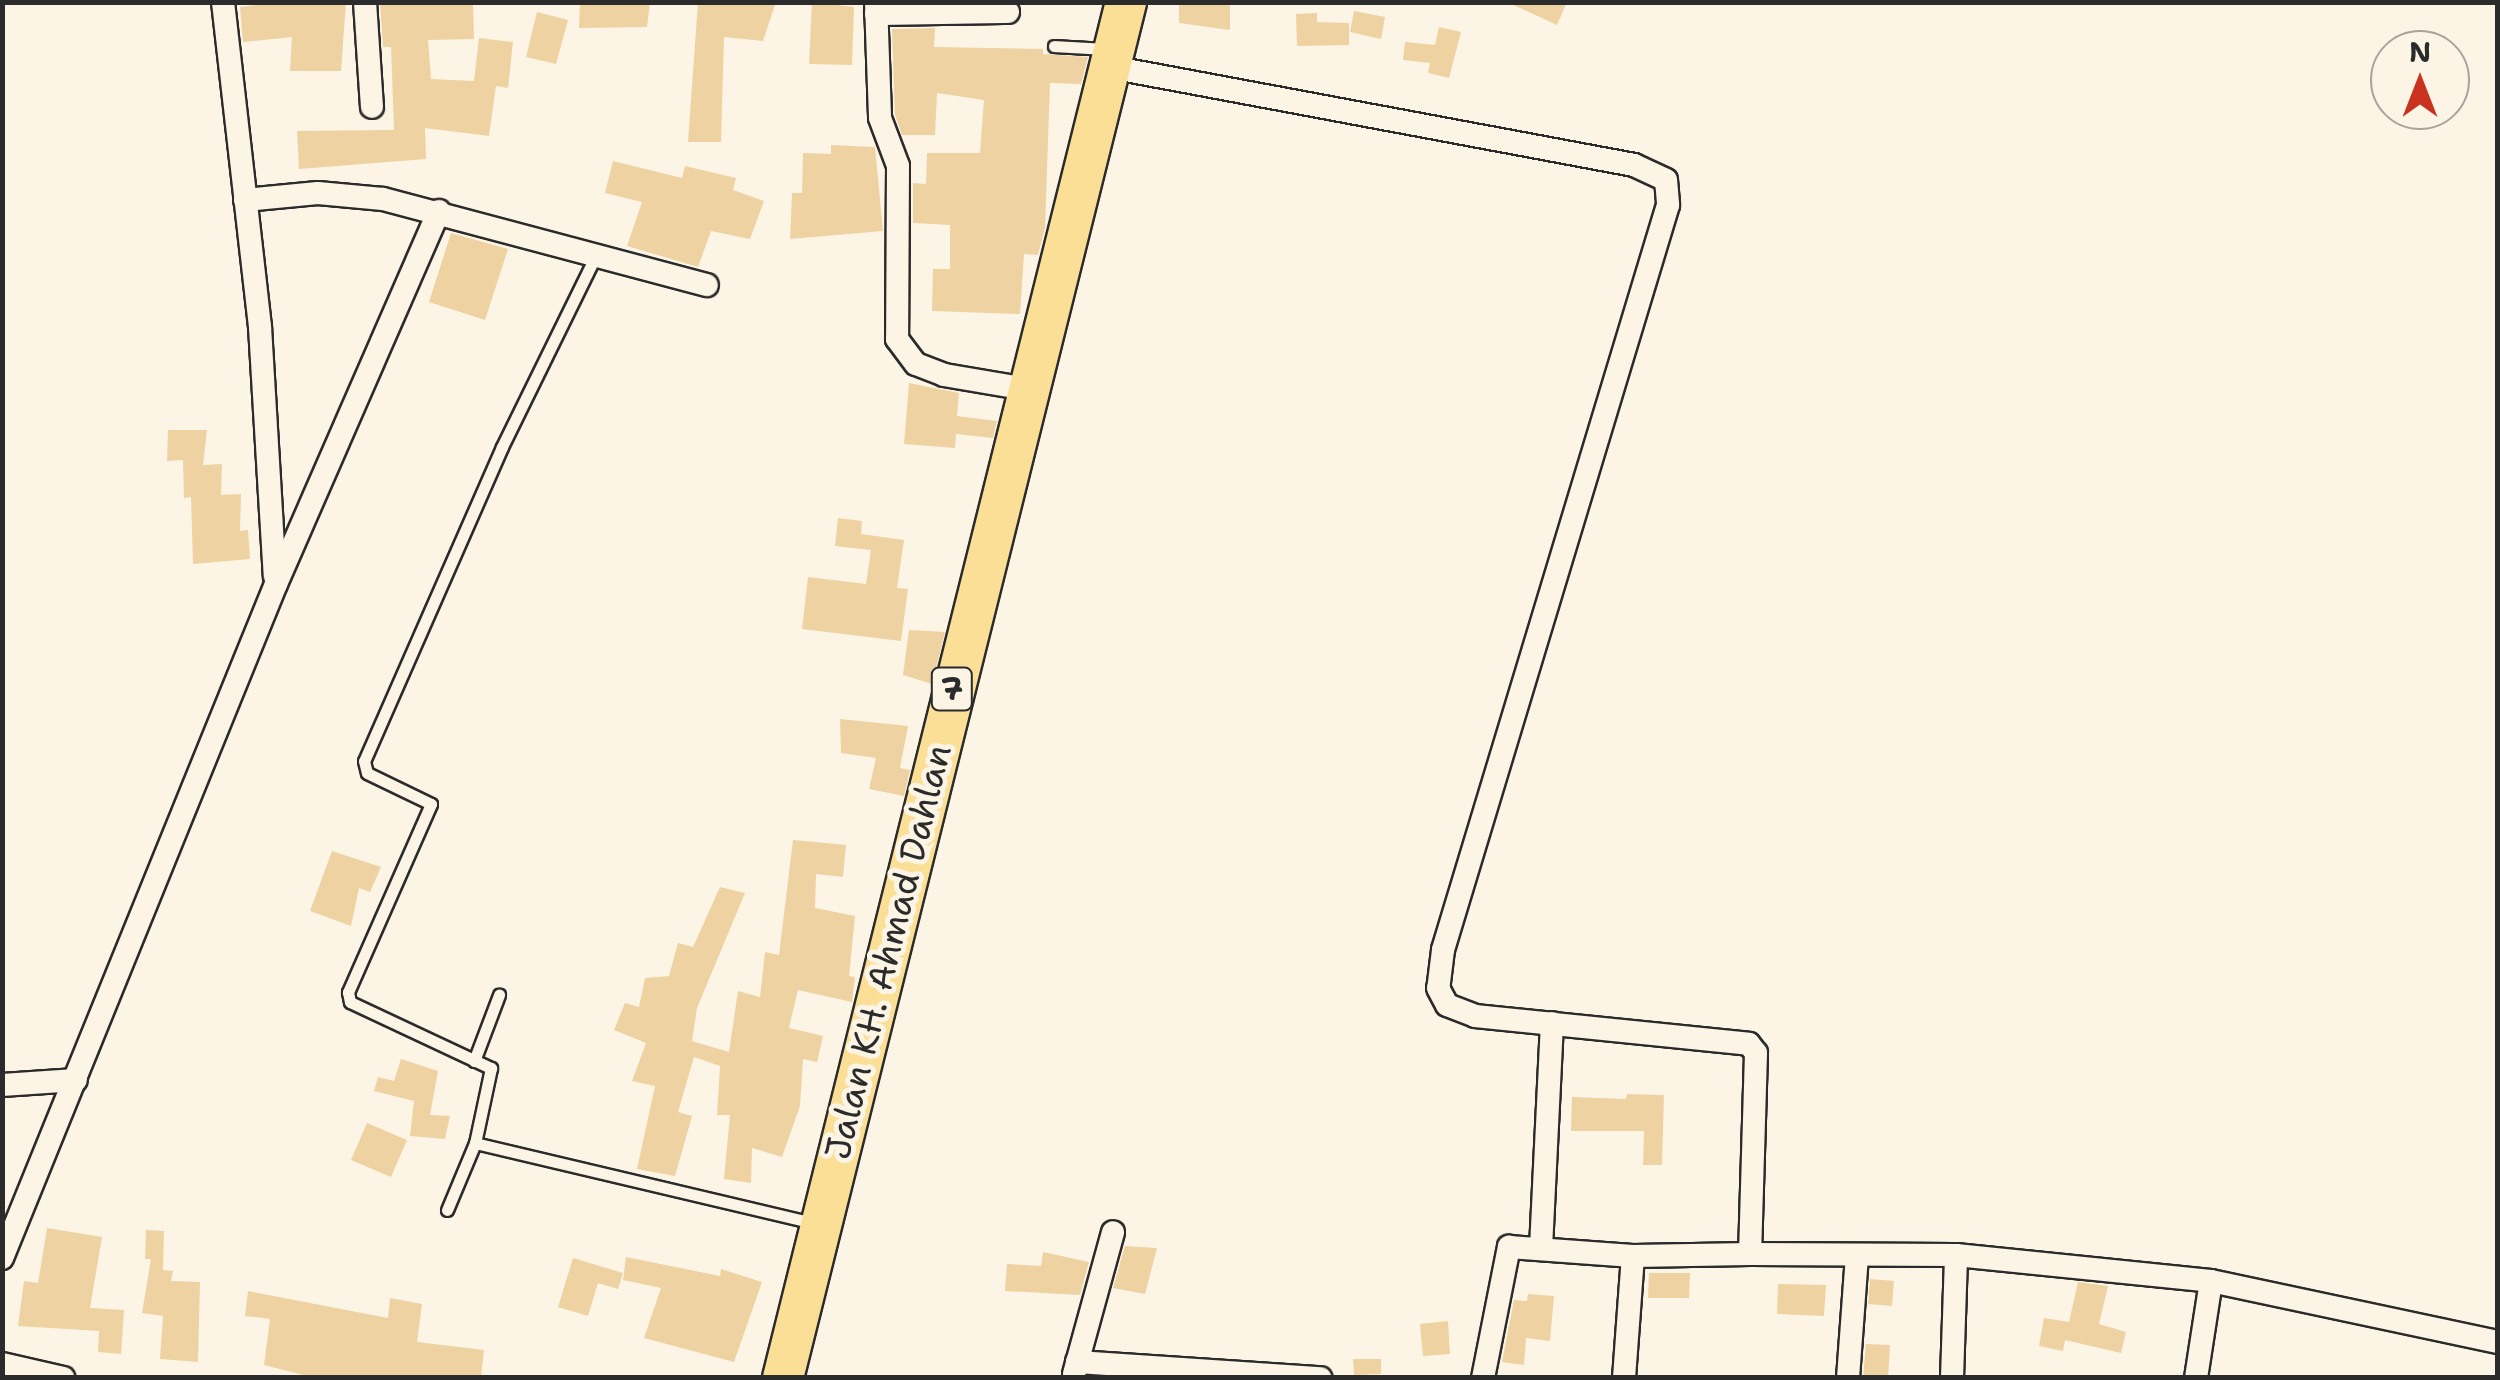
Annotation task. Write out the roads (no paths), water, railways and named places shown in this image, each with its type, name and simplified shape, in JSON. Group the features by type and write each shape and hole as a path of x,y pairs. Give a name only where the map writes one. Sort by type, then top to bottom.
{"highway":[{"name":"Jalan KH. Ahmad Dahlan","path":"783,1378 1126,2"}],"street":[{"path":"223,2 245,200 276,584"},
{"path":"364,2 372,108"},
{"path":"1008,12 876,8 880,118 898,166 898,339 916,364 944,375 1027,389"},
{"path":"1112,58 1634,165 1666,180 1668,206 1566,530 1439,974 1440,997 1458,1011 1736,1038 1753,1047 1750,1254"},
{"path":"245,200 318,193 439,211 597,252 707,286"},
{"path":"2,1258 276,584 439,211"},
{"path":"1541,1248 1552,1023"},
{"path":"2,1085 76,1080"},
{"path":"1113,1232 1075,1370 1320,1378"},
{"path":"1483,1378 1506,1250 1541,1248 1633,1256 1956,1256 2211,1282 2498,1342"},
{"path":"1848,1378 1857,1255"},
{"path":"1624,1378 1633,1256"},
{"path":"1952,1378 1956,1256"},
{"path":"2196,1378 2211,1282"},
{"path":"2,1364 63,1378"}],"lane":[{"path":"1054,46 1112,58"},
{"path":"447,1210 476,1143 492,1076 474,1061 350,1002 348,992 432,804 367,773 364,761 502,448 597,252"},
{"path":"474,1061 499,995"},
{"path":"476,1143 820,1225"}]}
